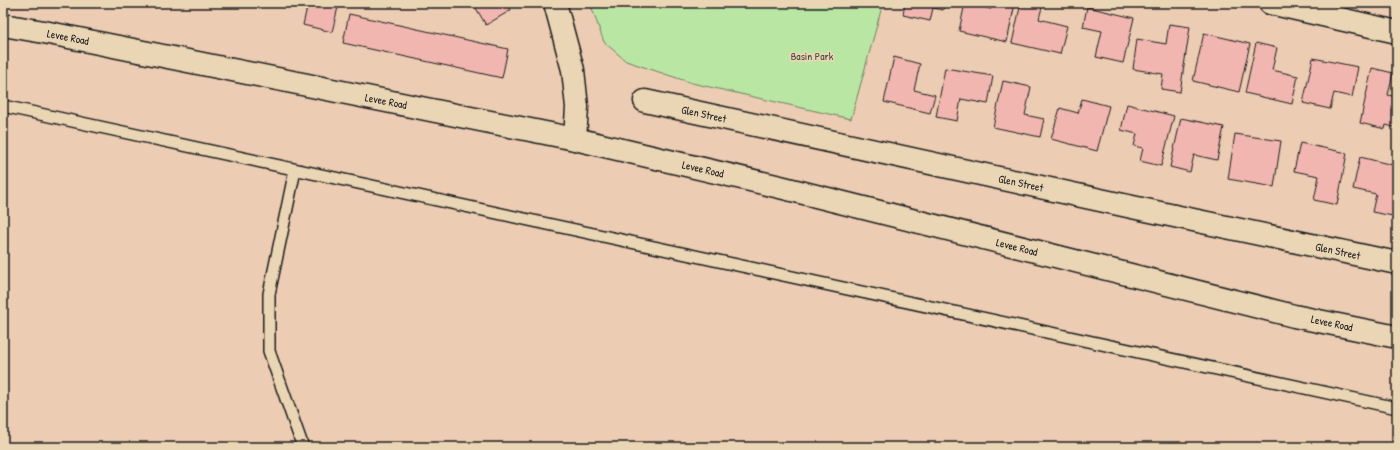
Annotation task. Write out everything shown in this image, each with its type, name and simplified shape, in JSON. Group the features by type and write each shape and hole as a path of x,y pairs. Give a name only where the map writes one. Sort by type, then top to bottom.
{"main road":[{"path":"555,3 573,70 577,108 575,139"},
{"path":"1270,3 1397,32"},
{"name":"Levee Road","path":"3,25 575,139 780,187 1294,316 1397,337"},
{"name":"Glen Street","path":"645,101 1397,263"}],"lane":[{"path":"3,106 1397,408"},
{"path":"295,170 270,294 268,351 303,447"}],"green space":[{"name":"Basin Park","path":"590,3 883,3 851,119 692,83 626,61 604,42"}],"building":[{"path":"308,3 339,3 332,32 303,25"},
{"path":"473,3 507,3 511,10 486,25"},
{"path":"905,3 945,3 943,10 933,8 930,21 903,15"},
{"path":"965,3 991,9 992,3 1015,3 1007,42 959,31"},
{"path":"1021,3 1043,3 1039,19 1067,26 1060,54 1012,43"},
{"path":"1087,7 1134,18 1123,63 1096,57 1102,31 1083,27"},
{"path":"349,14 508,49 502,78 343,43"},
{"path":"1169,24 1190,27 1180,92 1161,89 1163,74 1133,69 1137,39 1166,44"},
{"path":"1204,33 1250,44 1239,92 1193,81"},
{"path":"1256,43 1277,48 1272,70 1298,76 1292,104 1245,93"},
{"path":"894,57 920,64 914,90 935,95 930,113 884,102"},
{"path":"1313,58 1358,67 1352,97 1334,93 1330,109 1303,103"},
{"path":"945,68 993,76 988,104 961,99 957,121 936,117"},
{"path":"1372,68 1393,73 1388,95 1397,97 1397,128 1386,125 1385,129 1360,123"},
{"path":"1003,81 1031,87 1025,115 1044,119 1040,137 993,127"},
{"path":"1082,99 1109,106 1097,151 1051,139 1060,108 1078,113"},
{"path":"1127,104 1174,116 1161,166 1140,161 1143,148 1134,146 1137,134 1121,130"},
{"path":"1181,118 1224,127 1217,160 1194,155 1190,172 1170,167"},
{"path":"1235,134 1281,141 1274,187 1228,179"},
{"path":"1300,143 1347,153 1337,205 1314,200 1319,176 1294,171"},
{"path":"1360,157 1397,166 1397,197 1393,216 1372,212 1376,194 1353,189"}]}
